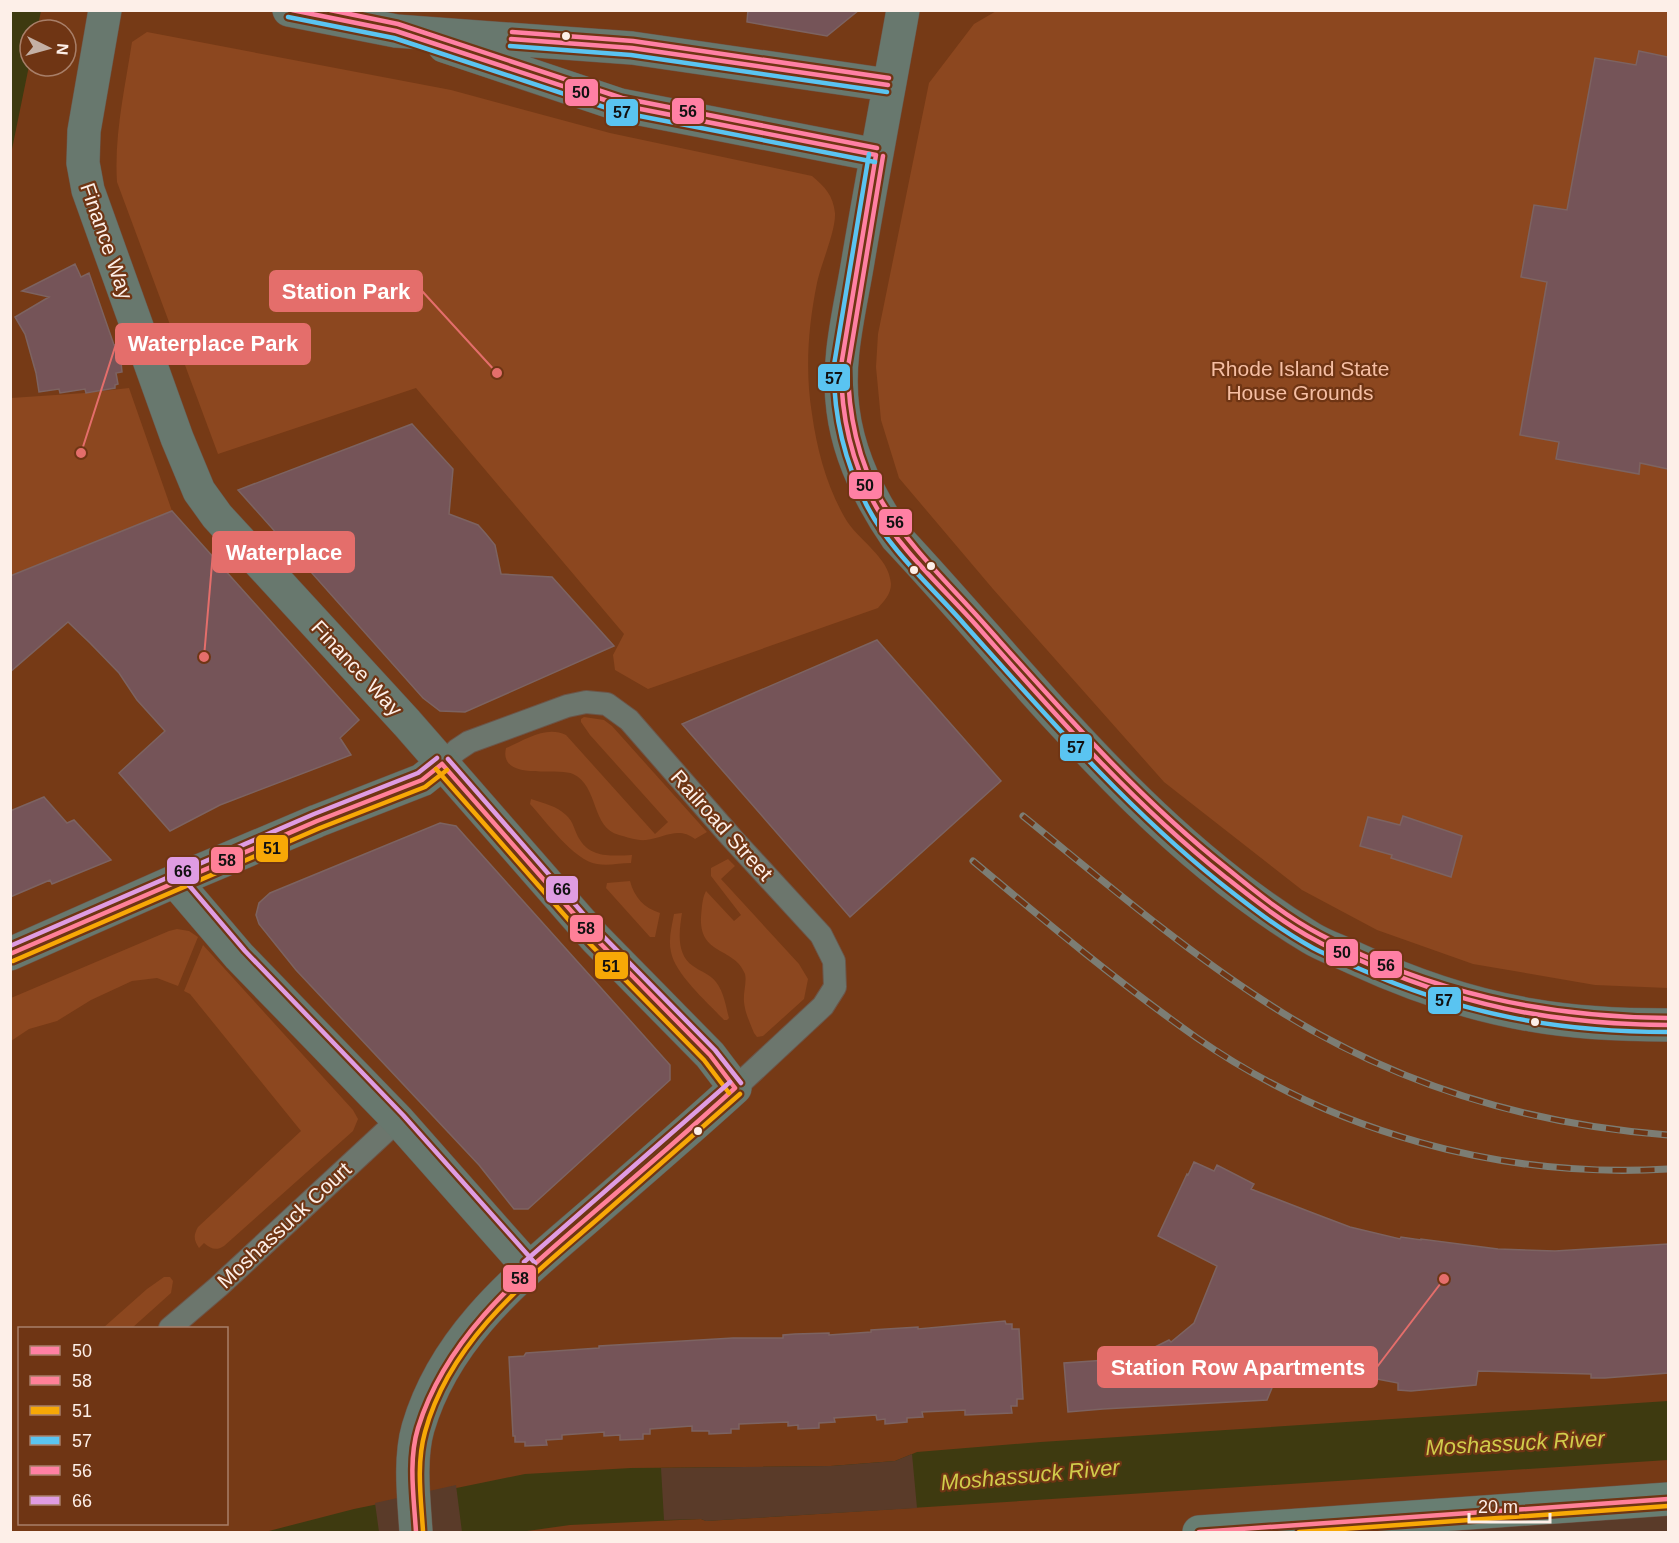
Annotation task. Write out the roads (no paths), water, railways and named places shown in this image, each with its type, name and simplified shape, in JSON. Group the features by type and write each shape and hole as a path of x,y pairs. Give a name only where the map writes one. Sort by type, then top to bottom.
{"main road":[{"path":"1199,1533 1668,1499"}],"street":[{"name":"Finance Way","path":"105,10 84,131 84,172 88,190 190,472 199,491 217,516 442,764 594,938 710,1055 735,1088"},
{"path":"289,10 396,31 632,48 888,86"},
{"path":"909,16 888,86 840,374 845,421 857,466 874,503 897,538 1072,733 1185,846 1245,895 1313,939 1388,974 1450,995 1529,1015 1600,1024 1668,1025"},
{"path":"396,31 620,105 876,155"},
{"name":"Railroad Street","path":"442,764 469,742 567,706 586,702 607,704 629,720 731,837 821,934 834,962 835,987 823,1006 735,1088"},
{"path":"10,954 317,821 422,780 442,764"},
{"path":"175,881 239,956 398,1120 529,1268"},
{"path":"416,1533 413,1492 417,1430 452,1353 486,1310 529,1268 735,1088"},
{"name":"Moshassuck Court","path":"172,1327 398,1120"}],"water":[{"path":"11,11 41,11 40,18 18,18 18,78 27,78 11,154"},
{"name":"Moshassuck River","path":"1668,1401 1668,1460 706,1521 701,1519 570,1525 520,1532 265,1532 354,1509 525,1474 631,1468 831,1466 895,1461 917,1452 1041,1442"}],"railway":[{"path":"1023,816 1201,958 1264,1001 1358,1055 1407,1076 1508,1109 1561,1121 1668,1135"},
{"path":"973,861 1111,974 1197,1038 1250,1071 1305,1100 1362,1124 1422,1143 1482,1157 1544,1166 1606,1170 1668,1169"}],"place":[{"name":"Station Park","path":"497,373"},
{"name":"Waterplace Park","path":"81,453"},
{"name":"Waterplace","path":"204,657"},
{"name":"Station Row Apartments","path":"1444,1279"}],"park label":[{"name":"Rhode Island State House Grounds","path":"1300,380"}]}
